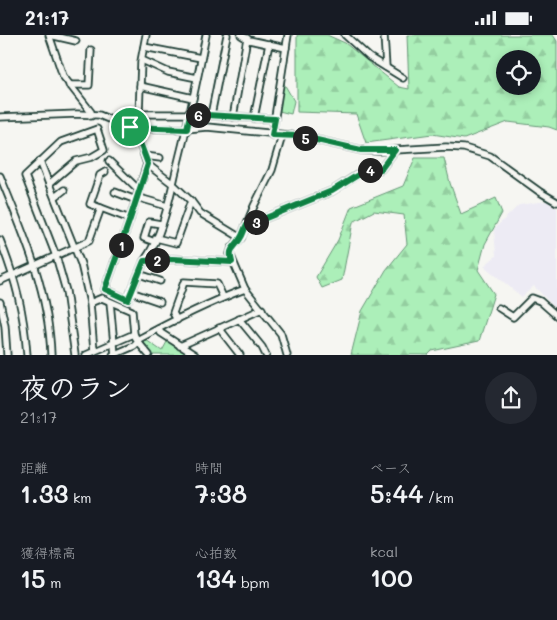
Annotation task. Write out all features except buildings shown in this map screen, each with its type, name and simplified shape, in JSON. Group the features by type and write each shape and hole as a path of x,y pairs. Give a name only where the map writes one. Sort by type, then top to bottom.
{"street":[{"path":"76,41 53,35 63,76 92,112 91,116"},
{"path":"146,35 142,60 139,114 190,114 275,119"},
{"path":"148,164 105,289 128,300 144,261 151,252 168,206 187,129 206,35"},
{"path":"212,115 227,35"},
{"path":"241,35 286,48"},
{"path":"272,135 288,35"},
{"path":"346,35 369,57 403,78"},
{"path":"384,35 386,67"},
{"path":"233,117 247,38"},
{"path":"254,118 269,44"},
{"path":"144,47 201,58"},
{"path":"69,85 89,85 91,50"},
{"path":"142,60 168,72 197,78"},
{"path":"140,86 193,98"},
{"path":"0,117 99,115 130,127 187,129 207,127 282,136 299,136 361,150 464,148 480,152 495,159 557,202"},
{"path":"130,127 139,140 148,164 173,184 191,201 200,213 241,238"},
{"path":"50,184 76,161 92,157 104,150 97,129 60,142 25,176 56,256 66,291 75,355"},
{"path":"282,136 272,170 241,238 232,248 230,254 245,289 281,334 287,355"},
{"path":"246,226 332,191 366,170 381,169 395,150"},
{"path":"145,156 160,158"},
{"path":"40,161 75,248 86,282 90,303 94,351"},
{"path":"109,161 139,190"},
{"path":"105,171 100,175 90,204 130,219"},
{"path":"0,178 35,265 47,315 51,355"},
{"path":"55,197 64,190"},
{"path":"114,192 168,206"},
{"path":"161,224 149,222 144,238 176,243 191,201"},
{"path":"0,281 89,241 100,208"},
{"path":"0,240 3,256 14,275 23,312 27,355"},
{"path":"144,261 172,259 232,262"},
{"path":"139,274 160,281"},
{"path":"177,320 173,313 184,282 217,284 223,297"},
{"path":"86,355 115,342 136,339 223,297 245,289"},
{"path":"131,292 160,302"},
{"path":"90,303 102,298 132,311 136,339 134,346 115,355 110,302"},
{"path":"499,309 513,317 532,298 540,301 557,315"},
{"path":"0,302 5,326 7,355"},
{"path":"180,346 262,309"},
{"path":"239,319 262,347 266,355"},
{"path":"219,328 240,355"},
{"path":"158,329 194,355"},
{"path":"136,339 149,355"}],"shaded area":[{"path":"546,201 557,208 557,310 534,286 522,297 484,266 496,256 494,229 519,205"}],"green space":[{"path":"297,35 327,35 345,43 399,87 409,89 407,35 553,35 557,41 557,130 549,127 508,122 464,139 432,134 366,143 356,114 297,112"},
{"path":"283,82 294,101 291,114 279,111"},
{"path":"415,158 444,158 450,183 461,214 496,198 502,213 485,244 478,270 494,294 479,341 432,351 428,355 351,355 362,311 386,270 407,244 404,215 374,211 353,222 342,280 322,288 316,277 338,240 351,207 403,186"},
{"path":"146,340 162,351 168,340 193,355 151,355 140,342"}],"route":[{"path":"190,114 275,119 272,135 299,136 361,150 395,150 381,169 366,170 342,187 246,226 241,238 232,248 230,254 232,262 172,259 144,261 128,300 105,289 148,164 139,140 130,127 187,129 190,114"}]}
